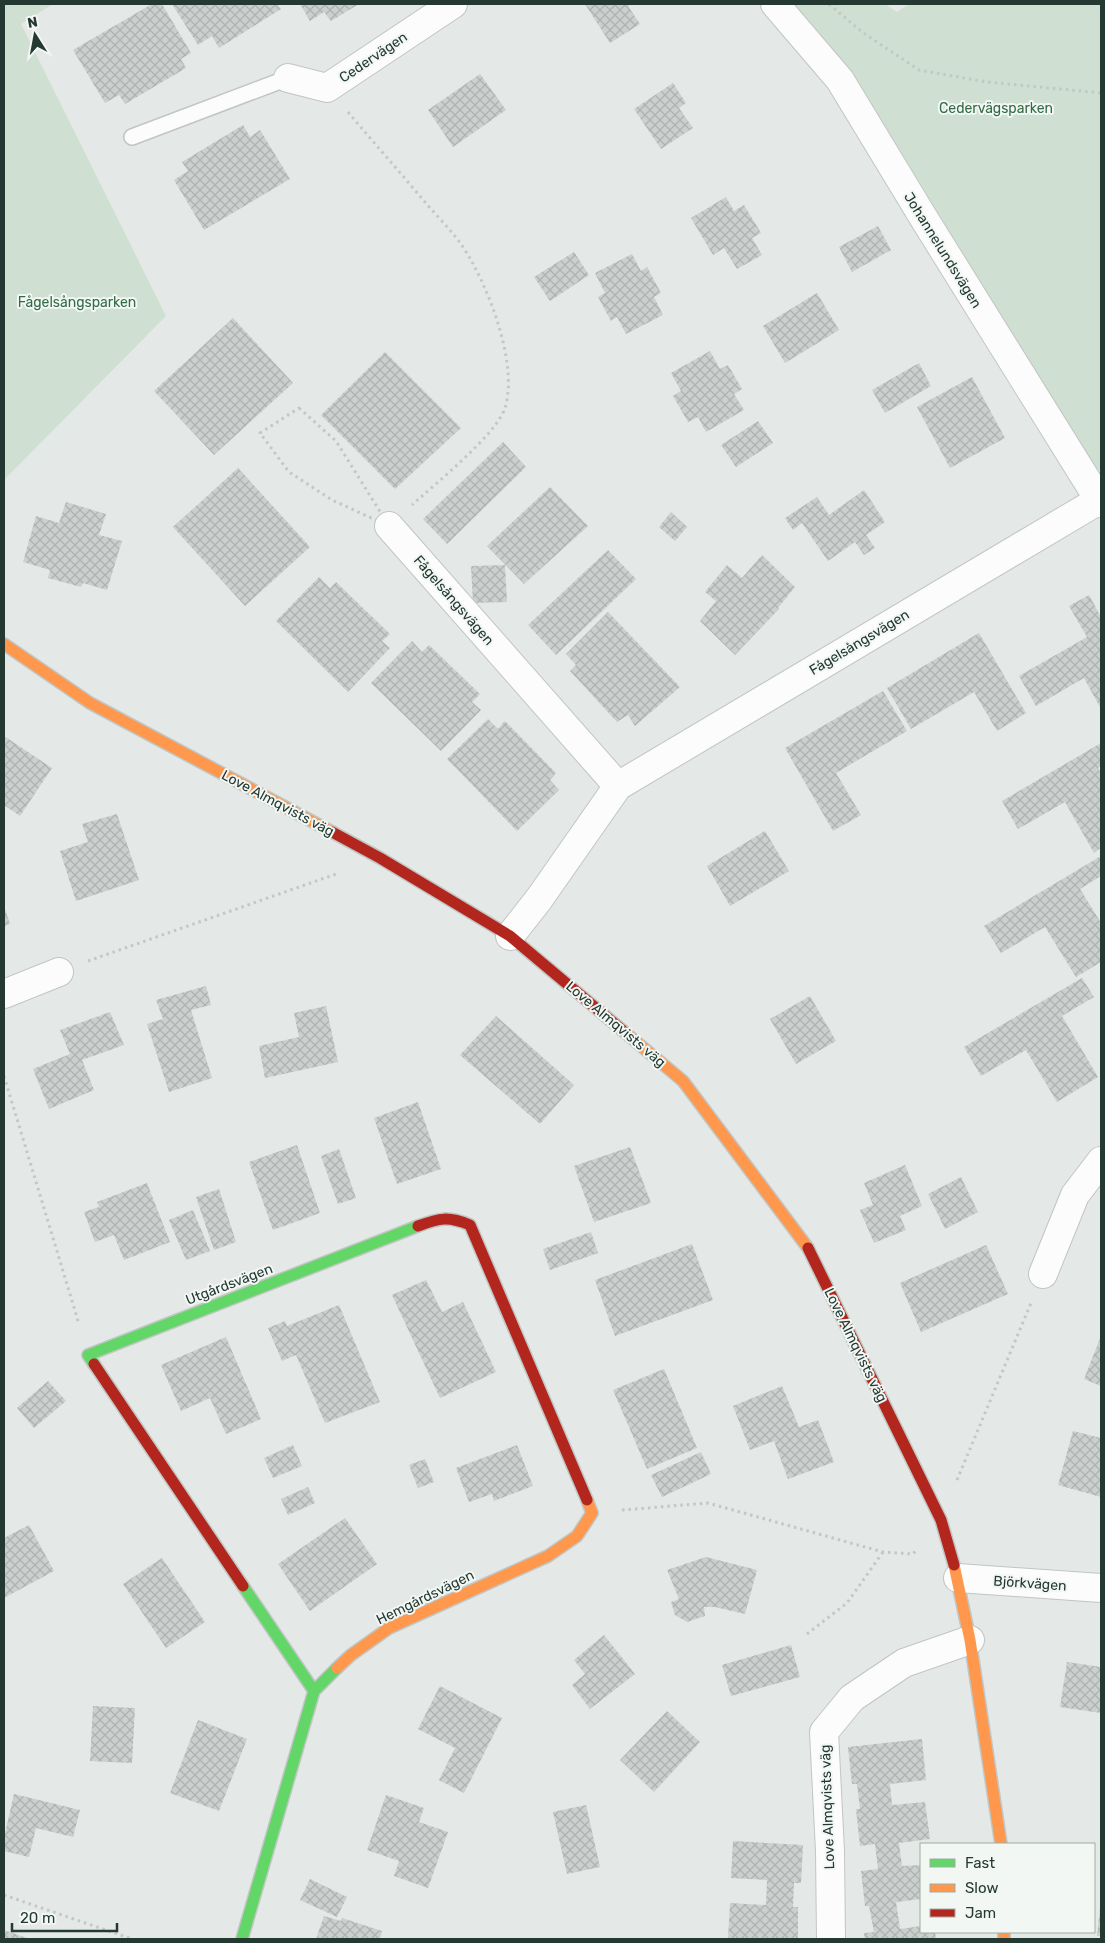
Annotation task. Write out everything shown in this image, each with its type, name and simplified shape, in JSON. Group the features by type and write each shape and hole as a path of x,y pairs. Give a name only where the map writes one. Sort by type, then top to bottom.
{"street":[{"name":"Cedervägen","path":"288,78 328,88 453,4"},
{"name":"Johannelundsvägen","path":"775,4 840,80 923,217 1101,501"},
{"name":"Fågelsångsvägen","path":"510,936 539,899 618,786 1101,501"},
{"name":"Fågelsångsvägen","path":"393,523 618,786"},
{"name":"Love Almqvists väg","path":"4,644 90,703 380,858 510,936 683,1081 812,1254 941,1520 958,1578 970,1640 1001,1843"},
{"path":"4,994 59,972"},
{"path":"1043,1274 1075,1195 1101,1161"},
{"name":"Utgårdsvägen","path":"88,1355 432,1221 452,1218 470,1226 592,1513"},
{"path":"88,1355 314,1691"},
{"name":"Hemgårdsvägen","path":"242,1939 314,1691 351,1655 389,1628 548,1556 577,1536 592,1513"},
{"name":"Björkvägen","path":"958,1578 1101,1588"},
{"name":"Love Almqvists väg","path":"831,1939 830,1851 824,1732 852,1698 904,1663 970,1640"}],"lane":[{"path":"132,137 288,78"}],"path":[{"path":"829,4 862,32 920,70 987,82 1101,93"},
{"path":"328,88 460,243 477,271 494,312 505,350 508,387 505,409 490,433 411,506"},
{"path":"299,408 336,441 393,523 332,500 290,472 260,432 299,408"},
{"path":"59,972 380,858"},
{"path":"4,1076 88,1355"},
{"path":"941,1520 1043,1274"},
{"path":"592,1513 708,1503 883,1552 847,1603 808,1634"},
{"path":"4,1895 132,1939"}],"green space":[{"name":"Fågelsångsparken","path":"4,4 53,4 21,24 166,316 4,480"},
{"name":"Cedervägsparken","path":"792,4 885,4 897,12 909,4 1101,4 1101,471 1092,466 854,75"}],"building":[{"path":"152,4 162,4 191,53 181,59 186,68 125,104 119,95 105,103 73,50"},
{"path":"172,4 277,4 281,9 219,48 212,36 198,45"},
{"path":"300,4 359,4 331,21 324,12 310,21"},
{"path":"585,4 632,4 628,6 640,24 610,43"},
{"path":"480,74 506,110 453,147 428,110"},
{"path":"673,83 686,103 679,108 693,128 661,149 634,109"},
{"path":"243,125 250,137 260,130 290,179 204,230 174,180 188,171 182,162"},
{"path":"726,197 734,211 744,205 761,233 752,238 762,255 737,269 724,248 713,255 691,218"},
{"path":"878,226 891,250 852,272 839,247"},
{"path":"574,252 589,275 550,301 534,277"},
{"path":"632,254 641,271 647,267 661,293 654,297 663,315 626,334 617,317 611,321 598,297 605,293 595,273"},
{"path":"817,293 839,330 785,363 763,326"},
{"path":"233,318 293,383 214,455 154,391"},
{"path":"710,351 720,369 728,365 742,389 734,394 744,410 706,432 698,417 688,422 673,396 681,391 671,373"},
{"path":"385,352 461,428 395,489 321,415"},
{"path":"919,363 931,386 885,413 872,390"},
{"path":"972,377 1005,438 950,468 917,407"},
{"path":"758,421 773,443 736,467 721,445"},
{"path":"503,442 526,467 447,544 423,519"},
{"path":"238,468 310,547 245,606 173,527"},
{"path":"550,487 588,526 524,584 487,546"},
{"path":"864,490 885,522 866,535 875,548 864,555 855,542 828,561 802,523 793,530 785,518 817,497 829,515"},
{"path":"66,502 106,514 99,535 122,541 107,590 83,583 81,587 48,578 50,570 23,562 36,516 59,523"},
{"path":"671,512 687,527 675,541 659,527"},
{"path":"608,550 636,579 556,655 528,625"},
{"path":"762,555 795,587 779,609 735,655 700,621 716,601 705,592 727,565 742,578"},
{"path":"505,565 507,602 473,603 471,566"},
{"path":"319,577 330,588 336,582 390,634 382,641 390,648 348,692 276,621"},
{"path":"1089,595 1101,617 1101,709 1084,678 1036,706 1019,676 1087,637 1069,606"},
{"path":"608,612 680,687 635,726 628,715 617,722 570,671 576,665 566,654"},
{"path":"979,633 1026,713 997,731 974,692 911,729 887,688"},
{"path":"412,641 422,652 429,645 480,694 472,702 481,710 441,751 371,683"},
{"path":"883,691 907,731 836,773 861,815 833,831 785,748"},
{"path":"488,719 498,729 505,721 556,773 550,780 559,790 517,831 447,759"},
{"path":"4,736 52,768 20,816 4,805"},
{"path":"1101,743 1101,766 1098,768 1101,773 1101,848 1094,853 1065,802 1018,829 1002,801"},
{"path":"117,814 139,880 76,901 60,851 88,842 82,824"},
{"path":"765,831 789,871 730,906 707,866"},
{"path":"1101,856 1101,876 1080,889 1101,923 1101,962 1076,977 1045,927 1001,953 984,926"},
{"path":"4,906 10,924 4,926"},
{"path":"1082,978 1094,997 1062,1016 1098,1077 1057,1102 1026,1050 981,1076 964,1047"},
{"path":"206,986 211,1005 191,1010 212,1078 169,1092 147,1024 163,1019 156,1000"},
{"path":"810,996 836,1041 796,1064 770,1019"},
{"path":"326,1006 338,1062 265,1078 259,1046 299,1037 294,1013"},
{"path":"110,1012 124,1045 82,1060 94,1090 49,1109 33,1069 70,1054 60,1030"},
{"path":"496,1016 574,1085 540,1124 460,1055"},
{"path":"418,1102 441,1169 397,1184 374,1118"},
{"path":"297,1145 320,1213 273,1230 249,1162"},
{"path":"630,1147 651,1203 594,1222 574,1166"},
{"path":"339,1149 356,1198 338,1204 321,1156"},
{"path":"905,1165 922,1206 900,1216 906,1230 874,1243 860,1210 873,1205 864,1183"},
{"path":"961,1177 978,1212 945,1229 928,1194"},
{"path":"147,1183 170,1242 124,1260 114,1235 95,1242 84,1212 99,1207 97,1202"},
{"path":"219,1189 236,1242 214,1250 196,1197"},
{"path":"193,1210 210,1251 186,1260 169,1220"},
{"path":"591,1232 598,1253 550,1270 543,1249"},
{"path":"692,1244 713,1300 615,1336 595,1280"},
{"path":"986,1245 1008,1294 921,1332 900,1283"},
{"path":"426,1280 442,1312 463,1302 496,1372 440,1398 392,1295"},
{"path":"339,1305 380,1402 325,1423 296,1355 282,1361 268,1328 285,1321 287,1326"},
{"path":"1101,1336 1101,1386 1084,1379"},
{"path":"226,1337 261,1419 226,1434 210,1398 181,1411 161,1365"},
{"path":"664,1369 697,1448 647,1469 613,1390"},
{"path":"48,1381 66,1401 34,1428 17,1408"},
{"path":"782,1386 799,1427 818,1420 834,1462 788,1479 774,1441 750,1450 733,1406"},
{"path":"1073,1431 1101,1438 1101,1497 1058,1485"},
{"path":"293,1445 302,1466 273,1478 264,1458"},
{"path":"517,1445 533,1486 494,1501 492,1494 469,1502 456,1468"},
{"path":"701,1452 711,1474 662,1497 651,1475"},
{"path":"425,1459 434,1482 418,1488 409,1465"},
{"path":"308,1487 315,1503 288,1515 281,1499"},
{"path":"345,1518 377,1564 310,1611 278,1564"},
{"path":"29,1525 54,1571 4,1598 4,1538"},
{"path":"706,1557 757,1570 745,1614 715,1607 704,1607 705,1616 687,1622 675,1615 671,1602 679,1599 667,1570"},
{"path":"162,1558 205,1622 166,1648 123,1584"},
{"path":"604,1635 635,1674 590,1709 572,1685 585,1674 574,1660"},
{"path":"791,1645 800,1677 731,1696 722,1665"},
{"path":"1067,1662 1101,1667 1101,1713 1060,1707"},
{"path":"440,1686 502,1718 464,1793 439,1780 455,1748 418,1729"},
{"path":"93,1706 135,1708 132,1763 90,1761"},
{"path":"667,1711 700,1742 654,1792 620,1760"},
{"path":"198,1720 247,1739 219,1811 170,1793"},
{"path":"922,1739 926,1780 890,1784 892,1805 925,1802 930,1839 899,1843 902,1866 920,1865 920,1899 896,1902 900,1929 920,1926 920,1933 935,1933 936,1939 865,1939 864,1933 874,1932 869,1906 865,1906 861,1871 878,1869 875,1844 860,1846 856,1809 860,1809 857,1784 852,1784 848,1747"},
{"path":"14,1794 80,1810 73,1837 36,1828 29,1857 4,1851 4,1838"},
{"path":"386,1795 424,1808 419,1822 448,1832 428,1888 394,1876 399,1861 367,1850"},
{"path":"586,1805 600,1867 567,1874 553,1812"},
{"path":"733,1841 803,1845 801,1883 794,1883 793,1907 798,1907 798,1939 728,1939 730,1903 766,1905 767,1880 731,1878"},
{"path":"310,1879 347,1897 337,1917 300,1900"},
{"path":"1100,1908 1101,1936 1097,1936"},
{"path":"324,1916 341,1921 342,1918 382,1931 380,1939 316,1939"},
{"path":"4,1930 30,1939 4,1939"}],"traffic: fast":[{"path":"94,1364 88,1355 418,1226"},
{"path":"243,1586 314,1691"},
{"path":"242,1939 314,1691 337,1668"}],"traffic: slow":[{"path":"4,644 90,703 332,832"},
{"path":"622,1030 683,1081 808,1248"},
{"path":"337,1668 351,1655 389,1628 548,1556 577,1536 592,1513 587,1500"},
{"path":"954,1565 970,1640 1001,1843"},
{"path":"1004,1933 1004,1939"}],"traffic: jam":[{"path":"332,832 380,858 510,936 622,1030"},
{"path":"418,1226 444,1219 456,1220 470,1225 587,1500"},
{"path":"808,1248 941,1520 954,1565"},
{"path":"94,1364 243,1586"}]}
